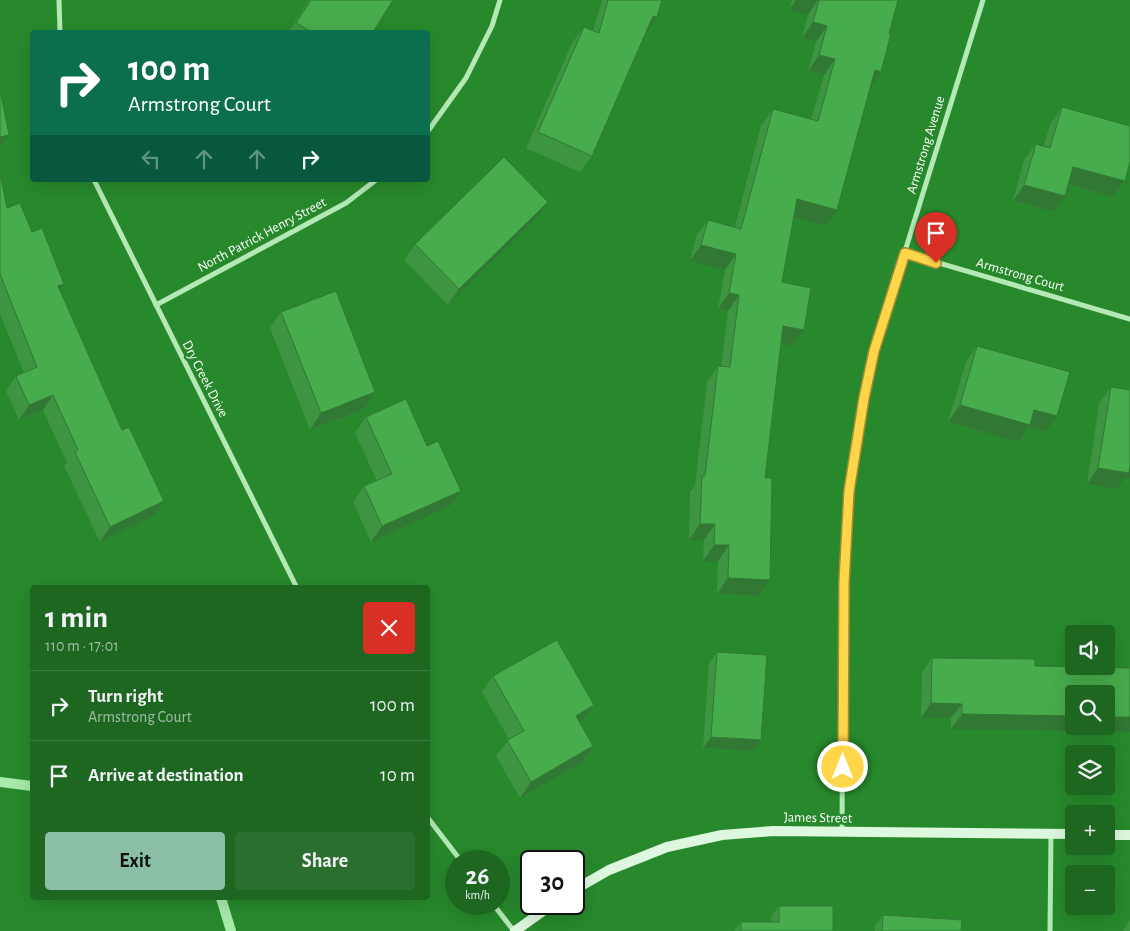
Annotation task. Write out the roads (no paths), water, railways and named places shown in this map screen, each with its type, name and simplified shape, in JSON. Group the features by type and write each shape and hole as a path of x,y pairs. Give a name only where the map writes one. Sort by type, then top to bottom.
{"street":[{"path":"59,0 60,30"},
{"path":"430,128 466,78 492,26 500,0"},
{"name":"Armstrong Avenue","path":"842,832 844,582 849,491 864,398 874,351 983,0"},
{"name":"Dry Creek Drive","path":"95,182 296,585"},
{"name":"North Patrick Henry Street","path":"156,305 346,203 373,182"},
{"name":"Armstrong Court","path":"905,253 1130,319"},
{"path":"430,821 453,850"},
{"name":"James Street","path":"585,884 610,870 667,847 722,835 773,831 1065,834"},
{"path":"1050,931 1051,834"},
{"path":"1115,835 1130,835"},
{"path":"502,915 515,931 538,915"}],"waterway":[{"path":"0,782 30,786"},
{"path":"222,900 231,931"}]}
